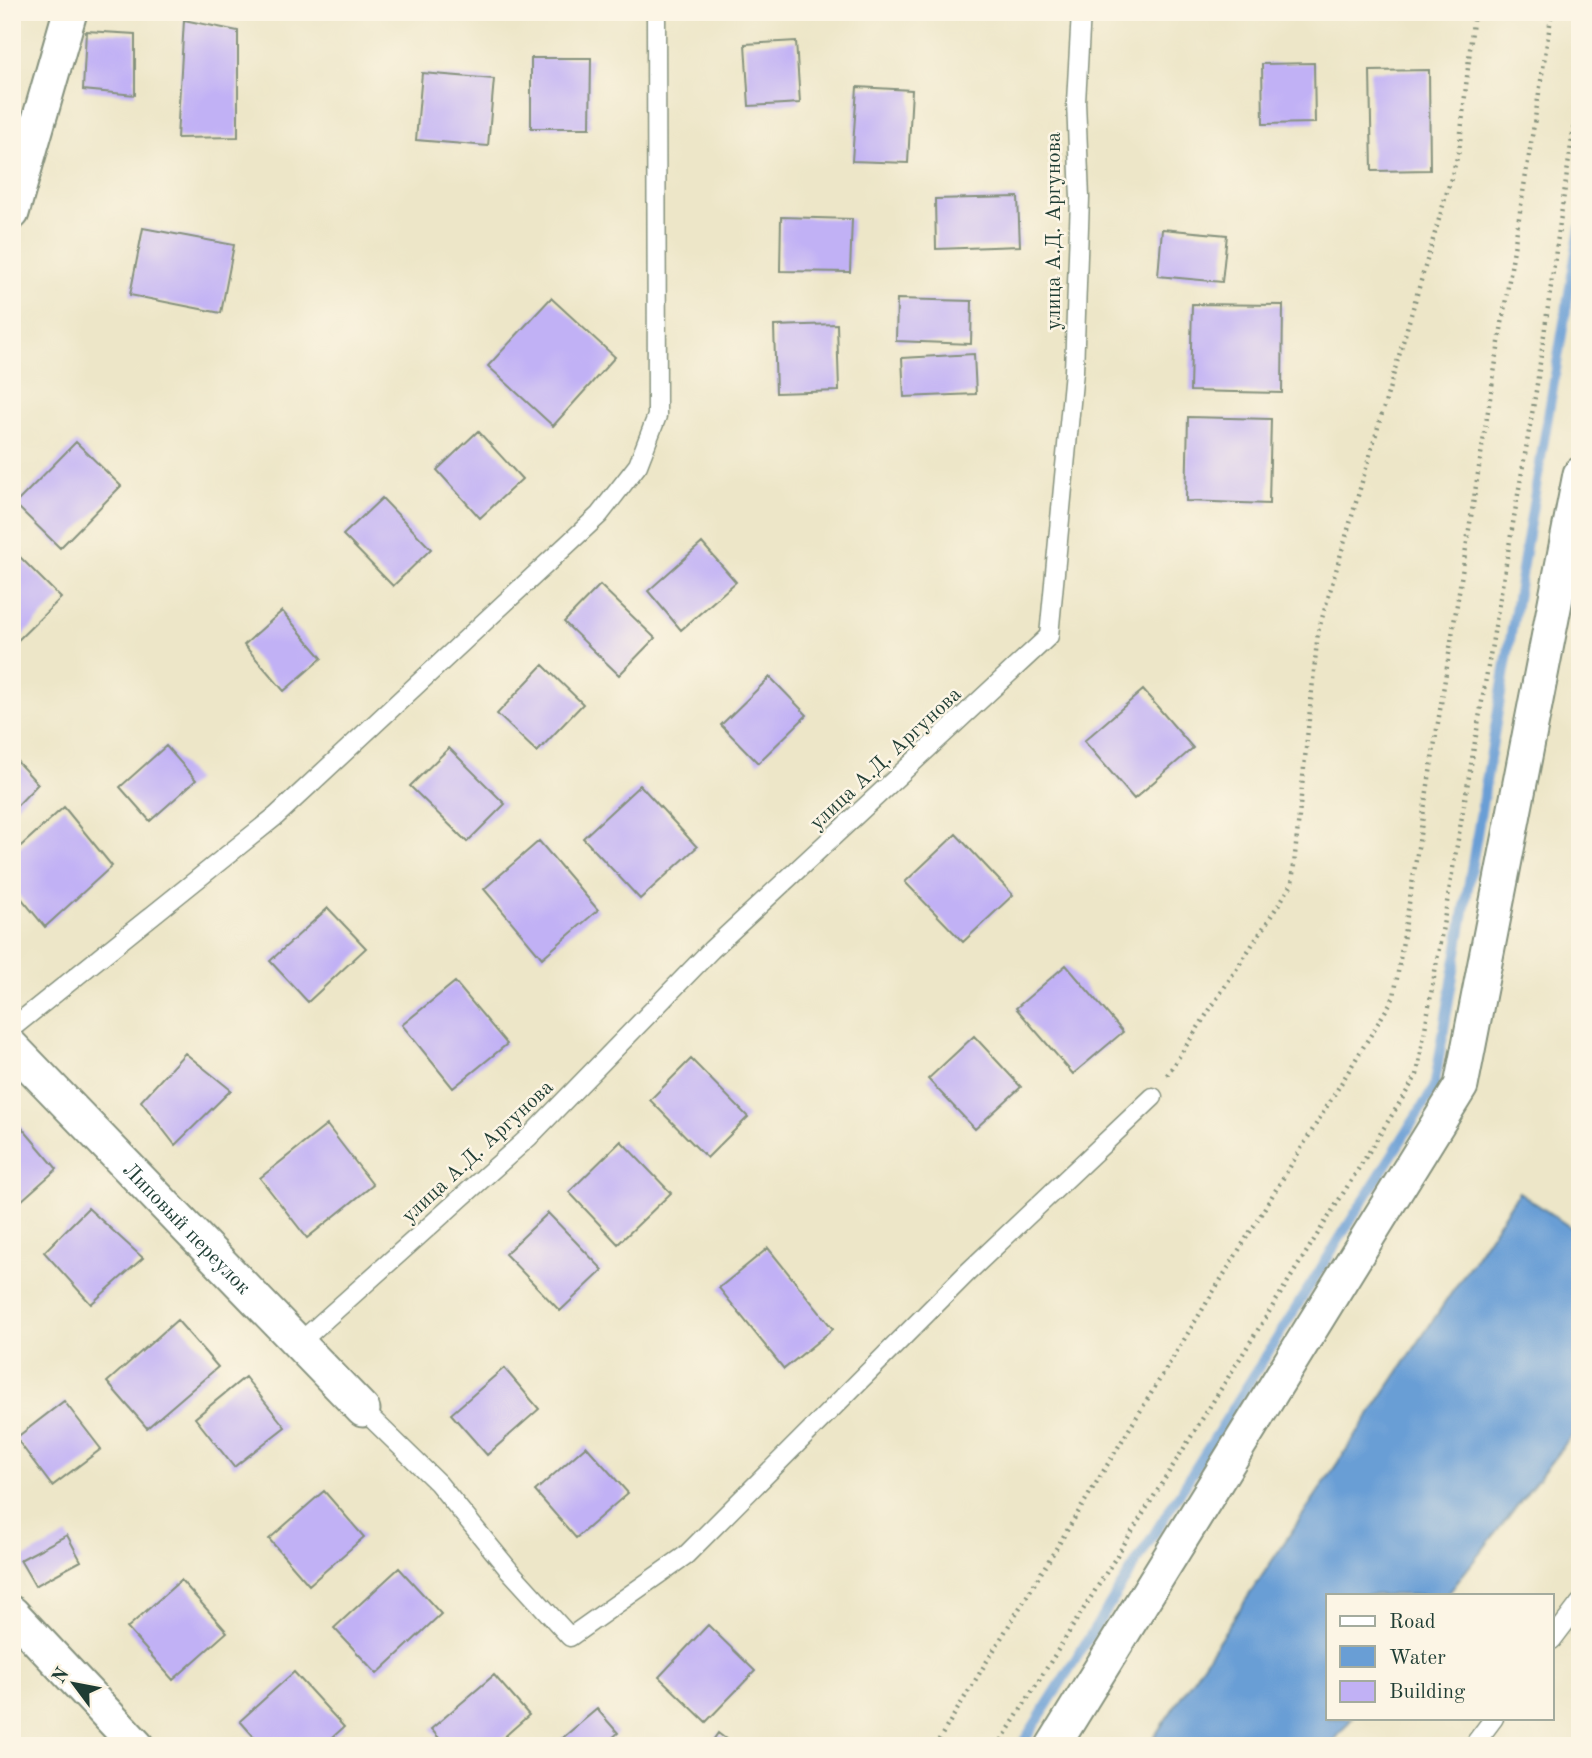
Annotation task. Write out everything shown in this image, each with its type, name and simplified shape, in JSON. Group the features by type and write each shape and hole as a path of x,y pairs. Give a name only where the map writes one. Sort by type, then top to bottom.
{"street":[{"path":"12,213 70,12"},
{"path":"1054,1746 1461,1086 1580,474"},
{"name":"Липовый переулок","path":"12,1047 363,1409"},
{"path":"12,1613 136,1746"}],"lane":[{"path":"12,1028 276,816 599,514 638,465 657,416 656,12"},
{"name":"улица А.Д. Аргунова","path":"299,1343 530,1137 710,950 1049,636 1074,371 1080,198 1076,102 1081,12"},
{"path":"363,1409 438,1483 509,1570 570,1637 686,1555 968,1272 1153,1097"},
{"path":"1554,1637 1580,1602"},
{"path":"1474,1746 1493,1720"}],"path":[{"path":"1153,1097 1292,884 1318,632 1459,151 1474,12"},
{"path":"935,1746 1394,997 1552,12"},
{"path":"998,1746 1417,1074 1536,391 1580,82"}],"water":[{"path":"1519,1192 1580,1234 1580,1425 1448,1594 1326,1594 1326,1720 1350,1720 1330,1746 1148,1746"}],"building":[{"path":"184,20 238,31 238,137 177,138"},
{"path":"86,31 135,34 135,95 83,90"},
{"path":"796,41 800,103 749,106 745,44"},
{"path":"531,58 591,58 590,128 531,128"},
{"path":"1314,63 1315,123 1263,124 1262,64"},
{"path":"1429,70 1430,170 1372,171 1370,71"},
{"path":"422,73 494,79 488,146 416,140"},
{"path":"857,87 912,90 908,163 852,161"},
{"path":"1018,197 1020,246 936,249 935,199"},
{"path":"781,217 852,219 850,272 780,271"},
{"path":"143,228 234,245 221,313 130,295"},
{"path":"1162,229 1227,235 1222,282 1158,276"},
{"path":"551,298 615,357 553,426 488,366"},
{"path":"897,299 972,301 971,344 896,341"},
{"path":"1192,304 1283,305 1282,393 1190,391"},
{"path":"837,324 839,391 776,393 774,326"},
{"path":"974,354 976,394 904,397 902,358"},
{"path":"1188,417 1271,419 1269,504 1186,501"},
{"path":"478,431 522,479 480,518 437,470"},
{"path":"76,442 121,486 60,548 15,504"},
{"path":"382,498 431,549 393,586 343,535"},
{"path":"702,543 736,582 681,630 648,591"},
{"path":"16,553 61,598 12,646 12,557"},
{"path":"600,585 655,638 619,675 564,622"},
{"path":"282,611 322,658 284,691 244,645"},
{"path":"543,665 583,704 537,752 497,714"},
{"path":"770,677 807,715 758,763 721,725"},
{"path":"1143,690 1193,748 1134,799 1084,741"},
{"path":"166,746 196,780 150,821 120,787"},
{"path":"449,748 505,804 467,842 410,786"},
{"path":"12,756 38,784 12,811"},
{"path":"640,785 697,847 640,899 583,838"},
{"path":"64,807 112,866 45,927 12,887 12,854"},
{"path":"956,834 1013,895 963,942 905,882"},
{"path":"539,841 598,910 542,958 484,889"},
{"path":"328,908 366,948 308,1002 270,961"},
{"path":"1066,965 1123,1032 1073,1074 1016,1008"},
{"path":"455,982 507,1044 453,1088 402,1025"},
{"path":"974,1036 1021,1087 975,1129 928,1079"},
{"path":"185,1053 231,1090 175,1145 141,1101"},
{"path":"691,1059 748,1117 707,1158 650,1100"},
{"path":"17,1122 57,1169 12,1209 12,1127"},
{"path":"327,1125 373,1185 307,1238 260,1178"},
{"path":"621,1141 671,1193 618,1244 569,1192"},
{"path":"88,1208 143,1258 91,1304 44,1252"},
{"path":"548,1213 603,1270 560,1311 505,1254"},
{"path":"768,1248 833,1329 784,1369 719,1288"},
{"path":"177,1320 218,1367 147,1428 107,1382"},
{"path":"504,1368 539,1409 487,1455 451,1414"},
{"path":"245,1377 285,1427 234,1467 195,1418"},
{"path":"64,1401 101,1449 52,1486 16,1438"},
{"path":"586,1446 628,1493 576,1538 535,1491"},
{"path":"324,1491 364,1537 309,1585 269,1539"},
{"path":"67,1535 81,1561 35,1586 20,1560"},
{"path":"399,1568 441,1614 377,1674 334,1628"},
{"path":"181,1580 227,1632 173,1680 127,1628"},
{"path":"708,1625 755,1671 706,1722 659,1677"},
{"path":"294,1672 344,1727 323,1746 262,1746 240,1721"},
{"path":"494,1675 529,1715 494,1746 446,1746 431,1729"},
{"path":"597,1709 618,1733 603,1746 553,1746"},
{"path":"718,1733 735,1746 709,1746"}],"waterway":[{"path":"1021,1746 1434,1088 1580,228"}]}
